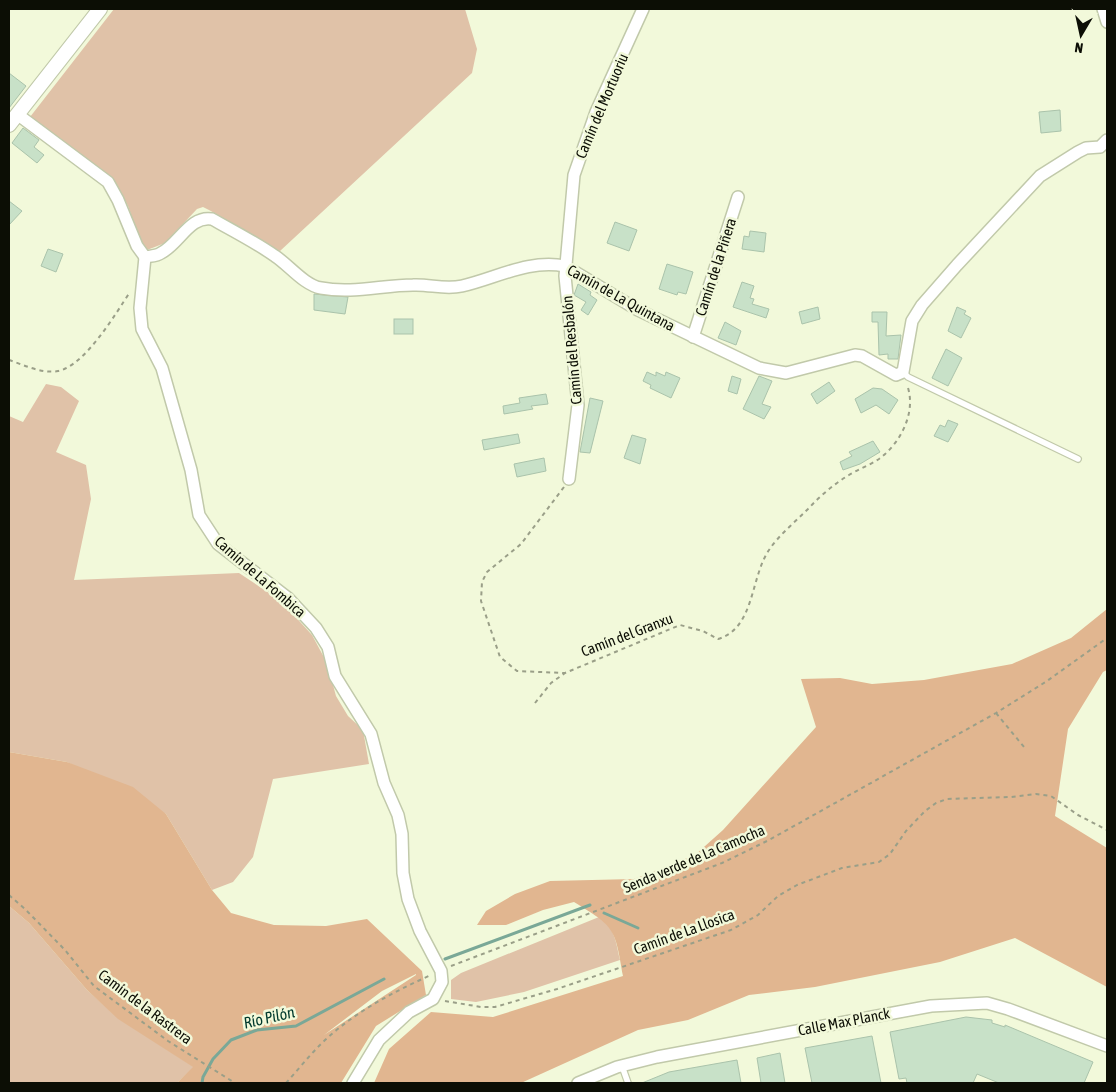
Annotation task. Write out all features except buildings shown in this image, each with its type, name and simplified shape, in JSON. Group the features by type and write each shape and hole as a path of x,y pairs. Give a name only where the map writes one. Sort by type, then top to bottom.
{"street":[{"path":"100,9 13,119 108,182 118,200 137,246 146,257"},
{"name":"Camín del Mortuoriu","path":"565,266 574,175 596,112 644,9"},
{"path":"1103,9 1107,22"},
{"path":"900,374 912,321 922,305 956,265 1040,176 1078,152 1086,148 1100,147 1107,140"},
{"name":"Camín de la Piñera","path":"693,337 738,197"},
{"name":"Camín de La Quintana","path":"146,257 160,254 172,246 197,220 203,217 212,219 267,251 307,281 320,288 347,290 415,284 446,289 463,286 526,266 553,263 565,266 638,310 771,372 798,371 855,355 862,356 900,374"},
{"name":"Camín de La Fombica","path":"146,257 140,308 142,329 162,368 191,470 200,515 218,544 288,598 316,628 328,647 335,676 370,734 384,783 398,815 402,834 403,873 408,898 420,931 441,971"},
{"name":"Camín del Resbalón","path":"565,266 578,406 569,479"},
{"path":"353,1083 379,1040 410,1012 433,998 442,982 441,971"},
{"name":"Calle Max Planck","path":"578,1083 622,1066 657,1057 931,1006 964,1003 987,1004 1008,1009 1107,1046"}],"lane":[{"path":"900,374 1078,459"},
{"path":"622,1066 628,1083"}],"path":[{"path":"9,360 45,371 59,371 72,365 100,337 144,271"},
{"name":"Camín del Granxu","path":"535,703 551,683 565,673 680,625 704,631 718,639 730,636 740,625 769,550 817,499 848,476 880,458 900,435 909,417 912,404 907,385 900,374"},
{"path":"565,673 516,671 500,657 481,601 482,582 487,572 521,544 569,479"},
{"name":"Senda verde de La Camocha","path":"286,1083 320,1045 392,992 441,971 722,863 793,827 996,713 1047,681 1107,638"},
{"path":"996,713 1024,747"},
{"name":"Camín de La Llosica","path":"433,998 480,1007 495,1007 557,989 731,930 758,914 778,896 797,885 842,868 879,862 890,854 925,811 936,803 947,799 1011,797 1036,794 1051,796 1078,815 1107,830"},
{"name":"Camín de la Rastrera","path":"9,895 65,950 94,986 196,1059 218,1070 235,1083"}],"shaded area":[{"path":"114,9 465,9 477,49 472,73 280,251 203,207 197,209 165,243 147,250 140,240 128,206 116,183 30,117"},
{"path":"46,384 61,387 79,401 56,452 86,465 91,499 74,580 239,573 281,601 312,635 327,663 336,696 348,716 363,730 369,764 273,779 253,857 233,882 212,890 166,814 67,762 9,752 9,416 23,422"},
{"path":"1107,609 1107,670 1103,672 1068,729 1055,816 1107,848 1107,987 1015,938 940,962 815,987 749,995 688,1020 638,1030 521,1083 374,1083 389,1049 431,1012 493,1017 623,976 618,948 611,930 598,917 574,902 543,910 506,925 477,925 486,911 515,894 550,881 634,879 695,855 723,830 816,727 801,679 840,678 872,684 924,680 1012,664 1071,638"},
{"path":"9,752 67,762 133,787 166,814 212,890 231,913 274,925 326,926 367,919 422,971 426,995 376,1026 341,1083 177,1083 193,1067 118,1019 87,990 29,923 9,906","holes":["416,975 324,1035 382,991"]},
{"path":"9,906 29,923 87,990 118,1018 194,1067 177,1083 9,1083"},
{"path":"599,917 612,931 620,960 524,992 476,1002 451,999 451,980 461,973"}],"waterway":[{"name":"Río Pilón","path":"445,959 590,905"},
{"name":"Río Pilón","path":"604,913 638,928"},
{"name":"Río Pilón","path":"202,1083 203,1077 213,1059 231,1040 257,1030 296,1026 384,979"}]}
